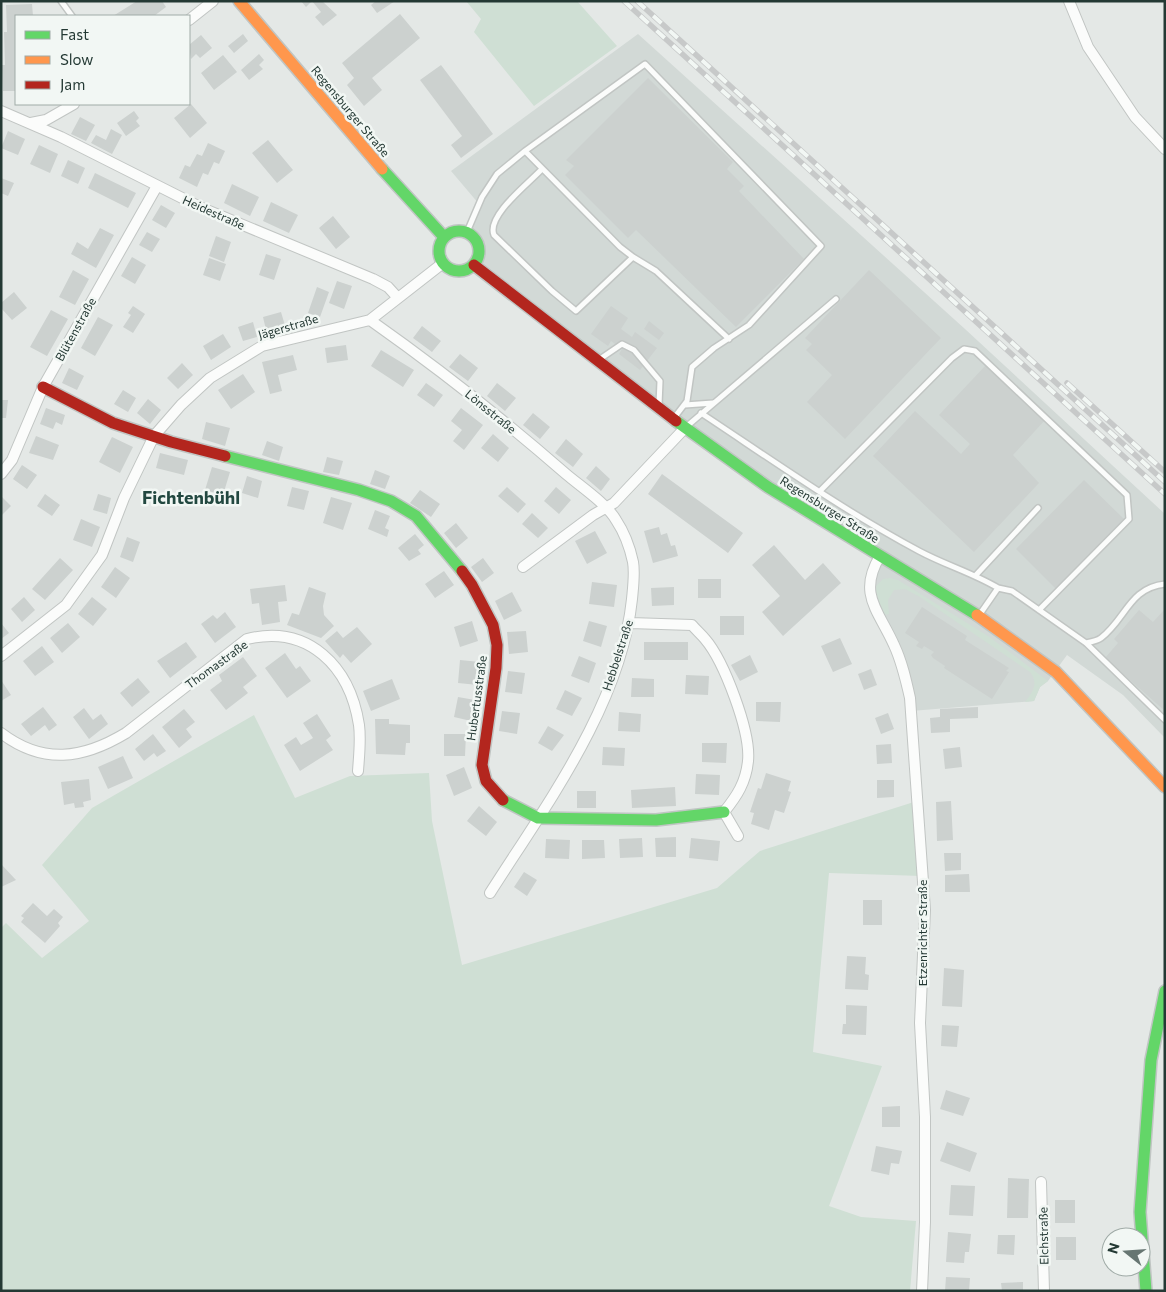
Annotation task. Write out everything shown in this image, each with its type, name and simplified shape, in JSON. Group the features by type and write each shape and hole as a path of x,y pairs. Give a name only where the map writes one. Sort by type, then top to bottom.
{"main road":[{"name":"Regensburger Straße","path":"242,2 396,186 444,237"},
{"path":"456,231 467,232 473,236 479,247 478,259 474,265 458,271 443,263 439,250 444,237 456,231"},
{"name":"Regensburger Straße","path":"474,265 658,408 768,488 978,616 1056,672 1164,787"},
{"path":"43,387 113,423 154,436"},
{"name":"Hubertusstraße","path":"154,436 359,490 391,500 416,516 454,560 472,585 493,625 496,645 496,668 482,765 486,781 497,796 515,808 538,818 656,820 724,812"},
{"path":"1146,1291 1140,1212 1150,1060 1165,991"}],"street":[{"path":"190,19 213,1"},
{"path":"1069,1 1088,47 1135,117 1165,149"},
{"path":"30,123 46,120 72,105"},
{"name":"Heidestraße","path":"1,110 202,208 373,279 388,287 398,298"},
{"name":"Blütenstraße","path":"1,474 12,460 26,422 43,387 157,186"},
{"name":"Jägerstraße","path":"1,656 66,605 102,555 124,498 154,436 181,405 210,378 236,360 262,346 370,320 443,263"},
{"name":"Lönsstraße","path":"370,320 425,358 522,436 606,508"},
{"path":"522,567 619,498 685,428"},
{"name":"Hebbelstraße","path":"490,893 570,765 598,712 616,668 630,623 633,563 616,519 606,508"},
{"name":"Etzenrichter Straße","path":"880,556 871,575 869,594 898,654 910,698 925,910 920,1023 925,1117 925,1222 922,1291"},
{"path":"630,623 692,625 706,640 730,685 745,731 748,760 740,792 724,812 738,836"},
{"name":"Thomastraße","path":"1,733 28,750 67,755 87,752 108,744 126,733 248,640 264,635 280,636 311,646 331,662 346,684 359,727 358,771"},
{"name":"Elchstraße","path":"1041,1182 1044,1291"}],"lane":[{"path":"61,1 71,15"},
{"path":"467,232 490,184 497,174 525,151 645,64 821,246 749,325 714,348 692,367 689,395 685,405 673,419"},
{"path":"525,151 620,247 656,271 729,339"},
{"path":"542,169 496,216 492,229 494,235 552,291 576,311 633,257"},
{"path":"685,428 836,299"},
{"path":"598,361 622,344 634,350 660,381 658,408"},
{"path":"820,491 952,358 964,349 975,351 1127,495 1128,519 1039,610"},
{"path":"685,405 714,402"},
{"path":"701,413 820,491 920,552 976,575 998,588 1012,592 1086,643 1165,720"},
{"path":"976,575 1038,508"},
{"path":"1086,643 1100,639 1140,592 1151,586 1165,584"},
{"path":"978,616 998,588"}],"shaded area":[{"path":"638,34 965,329 1165,514 1165,738 1123,695 1067,655 1048,681 1040,687 1034,701 911,711 910,698 871,602 880,557 768,487 478,259 479,247 477,241 467,232 479,204 451,171"}],"green space":[{"path":"466,1 577,1 617,46 534,106 474,32 481,19"},
{"path":"883,579 898,580 988,636 1048,681 1040,687 1034,701 1025,702 1034,687 1033,676 1030,672 920,597 905,589 894,590 888,600 889,614 884,615 874,593 874,588"},
{"path":"254,715 295,798 350,776 429,773 432,821 462,965 717,888 760,851 917,801 922,876 829,873 813,1052 882,1066 829,1206 861,1217 916,1221 910,1291 1,1291 1,928 6,923 42,958 89,921 42,865 92,808"}],"building":[{"path":"137,1 162,1 166,7 155,15 115,15"},
{"path":"301,1 312,1 306,7"},
{"path":"312,1 322,1 337,15 323,26 315,17 321,12"},
{"path":"376,1 395,1 377,13 371,5"},
{"path":"32,4 33,15 15,15 15,91 3,91 2,65 5,65 4,32 7,32 6,5"},
{"path":"400,14 420,38 372,78 382,90 364,106 347,85 354,78 342,63"},
{"path":"243,34 248,41 234,53 228,46"},
{"path":"201,35 212,48 200,58 196,54 191,59 190,44"},
{"path":"259,54 264,60 259,65 263,69 249,80 241,70"},
{"path":"223,55 237,72 214,90 201,73"},
{"path":"441,65 493,134 461,158 451,145 462,136 420,80"},
{"path":"648,78 733,162 727,169 744,186 739,191 804,259 736,327 636,230 628,238 565,175 574,166 566,160"},
{"path":"190,105 207,123 190,138 174,118"},
{"path":"134,111 139,118 136,121 140,126 126,136 117,123"},
{"path":"80,117 95,125 86,141 71,134"},
{"path":"111,129 122,135 112,154 91,143 96,135 106,140"},
{"path":"8,131 25,139 18,155 1,148"},
{"path":"268,140 293,170 277,183 252,153"},
{"path":"208,143 225,151 219,164 214,162 208,175 203,173 197,187 179,178 185,165 190,167 197,154 202,156"},
{"path":"39,145 58,154 50,173 30,164"},
{"path":"68,160 85,168 78,184 61,176"},
{"path":"95,173 136,193 128,208 88,188"},
{"path":"1,178 14,183 8,196 1,193"},
{"path":"232,184 259,197 250,216 224,203"},
{"path":"271,202 298,215 289,233 263,221"},
{"path":"161,205 175,213 166,228 152,220"},
{"path":"333,216 350,237 336,249 319,228"},
{"path":"100,228 114,235 96,268 71,254 77,242 88,249"},
{"path":"147,232 160,239 152,252 139,245"},
{"path":"216,236 231,242 224,262 209,256"},
{"path":"266,254 281,259 274,280 259,275"},
{"path":"132,257 146,265 135,284 121,276"},
{"path":"209,258 226,264 220,281 203,275"},
{"path":"73,270 89,279 75,305 59,297"},
{"path":"869,270 941,338 845,439 807,402 832,375 806,350 812,344 805,338"},
{"path":"337,281 352,286 344,309 329,303"},
{"path":"317,287 329,292 320,317 308,313"},
{"path":"14,292 27,308 12,320 1,308 1,303"},
{"path":"133,306 145,314 133,333 123,327 131,315 128,313"},
{"path":"611,306 628,318 621,329 632,337 635,332 657,348 640,370 619,354 622,349 611,341 608,346 591,334"},
{"path":"51,310 68,319 47,356 30,347"},
{"path":"281,312 286,329 267,334 263,317"},
{"path":"98,317 113,325 95,356 81,348"},
{"path":"649,321 664,333 659,340 644,329"},
{"path":"253,322 257,337 243,341 238,327"},
{"path":"422,326 441,341 432,352 413,338"},
{"path":"223,334 231,347 211,360 203,346"},
{"path":"346,345 348,360 327,363 325,348"},
{"path":"381,350 414,370 403,387 371,366"},
{"path":"460,354 478,368 468,381 449,367"},
{"path":"293,355 297,370 278,375 282,391 270,394 262,362"},
{"path":"182,363 193,375 178,389 167,378"},
{"path":"986,365 1045,420 1013,455 1039,483 974,552 873,456 915,411 961,454 970,444 939,415"},
{"path":"69,368 84,376 77,390 62,383"},
{"path":"243,374 255,392 231,409 218,390"},
{"path":"426,383 443,395 434,407 417,395"},
{"path":"497,383 516,398 505,411 487,396"},
{"path":"123,390 136,398 128,412 114,404"},
{"path":"148,399 161,410 150,424 137,413"},
{"path":"1,400 8,400 6,418 1,418"},
{"path":"46,408 65,415 62,425 56,422 53,429 40,424"},
{"path":"461,408 483,425 464,450 453,441 462,430 451,421"},
{"path":"533,413 550,427 540,439 523,425"},
{"path":"206,422 230,428 225,446 202,439"},
{"path":"493,434 509,448 498,462 481,448"},
{"path":"36,436 59,445 53,460 29,453"},
{"path":"112,437 133,447 120,473 99,462"},
{"path":"566,439 583,454 573,467 555,453"},
{"path":"267,441 283,447 279,461 262,455"},
{"path":"160,453 188,460 184,475 156,468"},
{"path":"327,457 343,461 339,475 323,472"},
{"path":"22,465 37,475 27,489 13,479"},
{"path":"596,466 610,479 601,491 586,478"},
{"path":"212,467 230,472 223,495 205,490"},
{"path":"375,470 390,476 385,489 370,484"},
{"path":"662,474 743,533 728,553 648,494"},
{"path":"247,476 262,481 258,498 242,493"},
{"path":"1084,480 1124,519 1056,589 1016,549"},
{"path":"292,487 309,491 304,510 287,506"},
{"path":"507,487 526,504 518,513 498,496"},
{"path":"556,487 571,500 559,514 544,501"},
{"path":"420,490 440,504 431,517 410,503"},
{"path":"45,494 60,505 52,516 37,506"},
{"path":"98,494 111,498 107,514 93,510"},
{"path":"1,496 11,506 1,516"},
{"path":"331,497 352,503 343,530 323,523"},
{"path":"375,510 390,516 385,528 389,530 387,537 368,529"},
{"path":"532,513 548,528 538,538 522,524"},
{"path":"81,519 100,527 92,547 73,540"},
{"path":"456,523 468,538 456,548 444,533"},
{"path":"659,527 661,535 667,533 671,546 675,545 678,556 653,563 644,531"},
{"path":"595,531 607,553 587,564 575,541"},
{"path":"415,534 424,545 418,550 421,554 409,561 398,548"},
{"path":"127,537 140,542 133,562 120,557"},
{"path":"774,545 805,580 823,563 841,583 783,636 762,612 780,596 752,565"},
{"path":"60,558 73,570 45,600 32,589"},
{"path":"483,558 494,573 482,582 471,567"},
{"path":"115,567 130,578 116,598 101,587"},
{"path":"444,571 454,585 435,598 425,584"},
{"path":"698,579 721,579 721,598 698,598"},
{"path":"592,582 617,585 614,607 589,604"},
{"path":"285,585 287,601 278,602 280,622 262,625 259,603 252,604 250,589"},
{"path":"309,587 326,593 323,606 324,615 334,626 321,638 287,625 292,613 299,615"},
{"path":"674,587 674,605 652,606 651,588"},
{"path":"512,592 522,611 504,620 495,601"},
{"path":"24,597 35,610 22,622 11,609"},
{"path":"92,597 107,609 93,626 78,614"},
{"path":"922,607 967,636 965,640 1009,668 1006,671 1009,672 992,699 944,668 945,666 931,655 934,652 924,646 922,649 916,646 919,642 905,633"},
{"path":"1165,609 1165,711 1105,658 1118,643 1114,639 1139,610 1153,622"},
{"path":"225,612 236,627 215,643 201,624 213,615 217,619"},
{"path":"720,616 744,616 744,635 720,635"},
{"path":"472,621 478,641 460,647 454,627"},
{"path":"589,621 607,626 601,647 583,641"},
{"path":"1,623 9,633 1,639"},
{"path":"68,623 80,637 62,653 50,638"},
{"path":"357,627 372,644 351,663 343,654 340,658 325,641 337,631 343,638"},
{"path":"526,631 528,652 509,654 507,632"},
{"path":"840,638 852,664 833,672 821,646"},
{"path":"186,642 197,657 170,678 157,661"},
{"path":"644,642 688,642 688,660 644,660"},
{"path":"42,646 54,662 35,676 23,661"},
{"path":"285,653 296,669 300,666 311,681 287,698 265,668"},
{"path":"750,655 758,672 740,681 731,665"},
{"path":"579,656 596,663 589,683 571,676"},
{"path":"243,657 257,676 243,687 248,693 226,710 210,690 222,681 219,675"},
{"path":"460,660 480,662 478,685 458,683"},
{"path":"871,669 877,685 864,690 858,674"},
{"path":"508,671 525,673 522,694 505,692"},
{"path":"686,675 709,676 708,695 685,694"},
{"path":"138,678 150,692 132,707 120,693"},
{"path":"632,678 654,679 654,697 631,697"},
{"path":"392,679 400,699 371,711 363,691"},
{"path":"1,680 11,695 1,701"},
{"path":"565,690 582,698 572,716 556,709"},
{"path":"458,697 475,700 471,721 454,717"},
{"path":"756,702 781,702 780,722 756,721"},
{"path":"43,707 57,725 49,731 45,725 31,736 21,724"},
{"path":"978,707 978,718 950,719 950,732 931,733 930,718 940,717 940,709"},
{"path":"84,708 93,720 101,714 108,724 89,739 73,717"},
{"path":"184,709 195,722 186,729 192,737 179,748 162,727"},
{"path":"502,711 520,713 517,734 499,731"},
{"path":"619,712 641,714 640,732 618,731"},
{"path":"888,713 894,729 881,734 875,718"},
{"path":"317,714 331,736 326,740 333,750 300,771 284,745 296,737 301,745 313,738 303,723"},
{"path":"375,719 389,719 389,724 410,725 410,743 406,743 405,755 376,754"},
{"path":"548,726 564,735 552,751 538,743"},
{"path":"153,734 166,751 157,757 154,753 144,761 135,749"},
{"path":"444,734 466,734 465,756 444,756"},
{"path":"702,743 727,743 726,763 702,762"},
{"path":"891,744 892,763 877,764 876,745"},
{"path":"603,747 625,748 624,766 602,765"},
{"path":"960,747 962,767 945,769 943,749"},
{"path":"123,756 133,778 108,789 98,767"},
{"path":"464,767 472,788 454,796 446,775"},
{"path":"766,773 791,781 788,791 791,792 784,813 775,810 769,830 751,824 754,813 750,812 758,788 761,789"},
{"path":"696,774 720,775 719,795 695,794"},
{"path":"89,779 91,800 83,802 84,807 75,808 74,803 64,805 61,782"},
{"path":"877,780 894,780 894,797 877,798"},
{"path":"675,787 676,806 632,808 631,790"},
{"path":"577,791 596,791 596,808 577,808"},
{"path":"951,801 953,840 937,841 936,802"},
{"path":"479,806 497,822 486,836 467,821"},
{"path":"676,837 676,857 656,857 655,838"},
{"path":"642,838 643,857 620,858 619,839"},
{"path":"691,838 720,841 718,861 689,858"},
{"path":"546,839 570,840 569,859 545,858"},
{"path":"582,840 604,840 605,858 582,859"},
{"path":"944,853 961,853 961,870 945,871"},
{"path":"1,864 16,880 1,887"},
{"path":"524,872 537,880 527,896 514,887"},
{"path":"969,874 970,892 945,892 945,875"},
{"path":"863,900 882,900 882,925 863,925"},
{"path":"33,903 47,916 54,909 63,917 58,923 60,926 45,943 21,922 24,918 21,916"},
{"path":"847,956 866,957 865,974 869,975 868,990 845,989"},
{"path":"944,968 964,970 962,1007 942,1006"},
{"path":"846,1005 867,1006 866,1035 842,1034 843,1024 846,1024"},
{"path":"942,1025 959,1026 957,1047 941,1046"},
{"path":"946,1090 970,1098 963,1116 940,1109"},
{"path":"900,1106 900,1127 882,1127 882,1107"},
{"path":"947,1142 977,1153 970,1172 940,1161"},
{"path":"876,1146 902,1151 899,1164 891,1163 889,1175 871,1171"},
{"path":"1008,1178 1029,1179 1028,1218 1007,1218"},
{"path":"951,1185 975,1186 973,1216 949,1215"},
{"path":"1055,1200 1075,1200 1075,1223 1055,1223"},
{"path":"948,1232 971,1234 969,1252 965,1252 964,1263 946,1262"},
{"path":"998,1235 1015,1235 1014,1255 997,1254"},
{"path":"1056,1237 1076,1237 1076,1260 1056,1260"},
{"path":"946,1277 970,1278 969,1291 945,1291"},
{"path":"1023,1282 1023,1291 1002,1291 1001,1283"}],"railway":[{"path":"624,1 1165,494"},
{"path":"637,1 1165,482"},
{"path":"1067,383 1165,472"}],"traffic: fast":[{"path":"382,169 444,237"},
{"path":"463,231 470,234 476,240 479,251 478,259 470,268 463,271 455,271 448,268 440,259 439,247 442,240 451,232 463,231"},
{"path":"676,421 768,487 977,615"},
{"path":"225,456 359,490 391,501 416,516 462,571"},
{"path":"503,800 538,818 656,820 724,812"},
{"path":"1146,1291 1140,1212 1151,1060 1165,991"}],"traffic: slow":[{"path":"239,1 382,169"},
{"path":"977,615 1056,672 1165,787"}],"traffic: jam":[{"path":"474,265 676,421"},
{"path":"43,387 113,423 171,442 225,456"},
{"path":"462,571 472,585 493,625 497,645 496,668 482,765 486,781 503,800"}],"district":[{"name":"Fichtenbühl","path":"191,497"}]}
